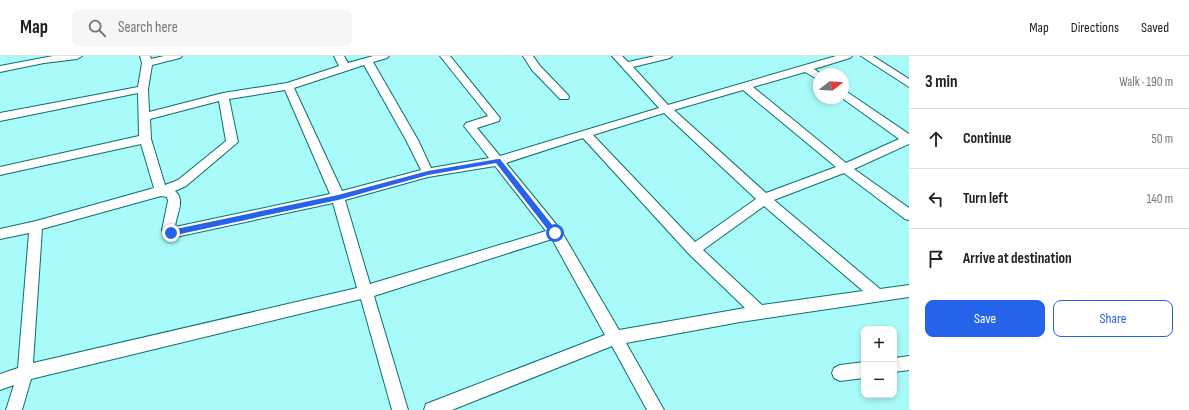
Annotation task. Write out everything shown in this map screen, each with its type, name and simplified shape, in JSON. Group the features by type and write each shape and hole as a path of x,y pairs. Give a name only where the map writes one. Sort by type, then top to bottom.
{"street":[{"path":"0,69 44,60 77,56"},
{"path":"161,191 145,139 143,90 146,60 177,56"},
{"path":"339,56 345,67"},
{"path":"143,117 223,96 288,86 384,56"},
{"path":"445,56 495,118 470,126 555,233 656,410"},
{"path":"528,56 536,68 564,97"},
{"path":"617,56 666,109 764,199 877,295"},
{"path":"626,66 667,56"},
{"path":"161,191 171,194 174,197 175,203 168,225 168,230 171,233 338,197 428,173 498,161 585,133 847,56"},
{"path":"866,56 909,84"},
{"path":"367,61 412,140 428,173"},
{"path":"806,68 813,73"},
{"path":"288,86 338,197 400,410"},
{"path":"745,86 844,168 909,215"},
{"path":"0,118 143,90"},
{"path":"0,234 36,226 161,191 182,183 232,142 223,96"},
{"path":"849,98 909,139"},
{"path":"585,133 694,250 759,312"},
{"path":"0,170 145,139"},
{"path":"694,250 764,199 844,168 909,139"},
{"path":"14,410 25,373 36,226"},
{"path":"0,382 25,373 366,292 555,233"},
{"path":"432,410 615,338 759,312 909,291"},
{"path":"897,365 909,363"},
{"path":"840,374 861,370"}],"route":[{"path":"171,233 338,197 428,173 498,161 555,233"}]}
